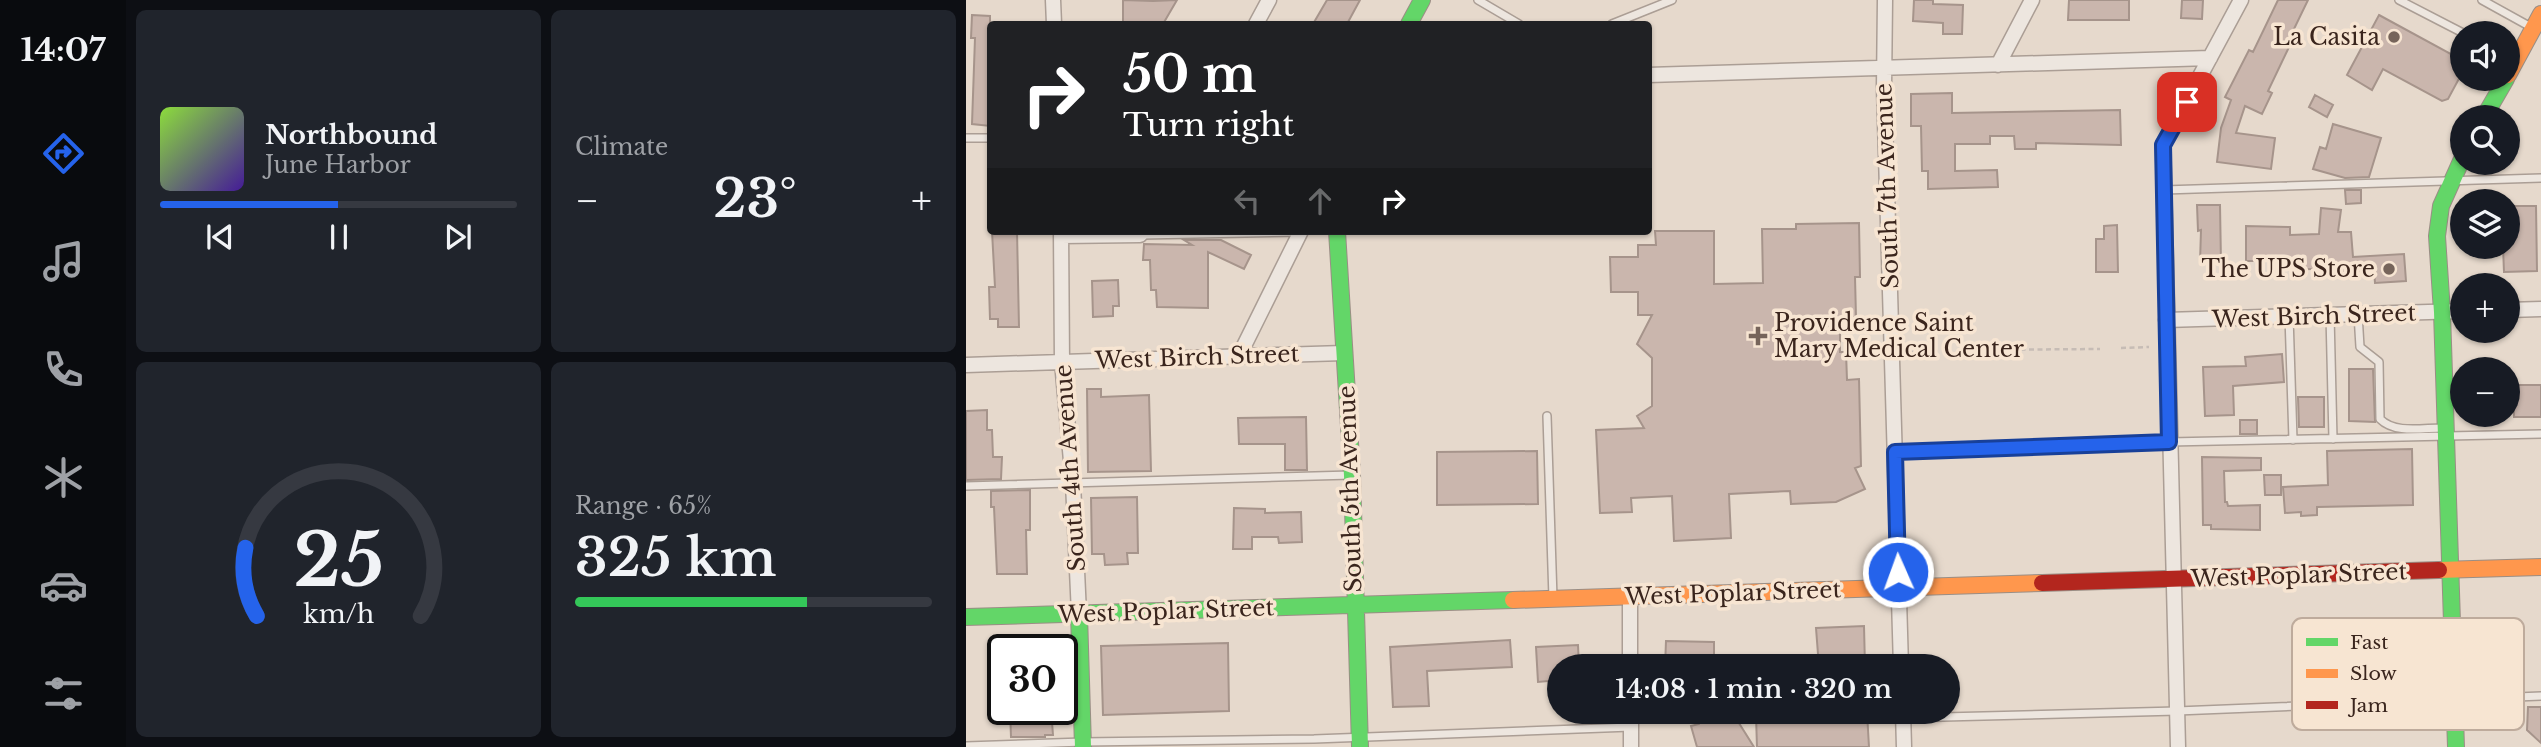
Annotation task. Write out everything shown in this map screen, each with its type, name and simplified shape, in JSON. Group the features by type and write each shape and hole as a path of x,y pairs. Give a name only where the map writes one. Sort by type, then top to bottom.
{"main road":[{"path":"1411,21 1422,0"},
{"path":"2520,48 2537,28"},
{"path":"2451,618 2442,312 2437,236 2441,206 2455,175"},
{"name":"South 5th Avenue","path":"1337,235 1352,475 1359,741"},
{"name":"West Poplar Street","path":"966,617 2541,568"},
{"name":"South 4th Avenue","path":"1079,614 1083,744"}],"street":[{"path":"1053,0 1054,21"},
{"path":"1258,21 1269,0"},
{"name":"South 7th Avenue","path":"1885,0 1883,68 1901,654"},
{"path":"1998,65 2032,0"},
{"path":"2178,747 2163,145 2241,0"},
{"path":"1652,75 2210,58"},
{"name":"South 4th Avenue","path":"1061,235 1062,362 1073,484 1079,614"},
{"path":"1239,356 1299,235"},
{"path":"2520,310 2541,309"},
{"name":"West Birch Street","path":"2166,320 2450,312"},
{"name":"West Birch Street","path":"966,365 1344,353"},
{"path":"1630,597 1630,654"},
{"path":"1631,724 1631,747"},
{"path":"1903,724 1904,747"}],"lane":[{"path":"1478,0 1514,21"},
{"path":"1620,21 1672,0"},
{"path":"2399,0 2450,26"},
{"path":"2482,0 2537,28"},
{"path":"1637,15 1639,21"},
{"path":"966,138 987,138"},
{"path":"2163,190 2541,178"},
{"path":"2358,314 2360,347 2379,362 2381,419 2386,425 2398,429 2446,432 2541,434"},
{"path":"2330,315 2333,439"},
{"path":"2289,316 2293,440"},
{"path":"1547,416 1553,599"},
{"path":"1895,452 2333,439 2446,432"},
{"path":"966,486 1352,475"},
{"path":"1960,714 2177,711 2292,706"},
{"path":"966,746 1314,739 1359,741 1569,724"}],"path":[{"path":"2121,348 2149,347"},
{"path":"1961,350 2100,349"},
{"path":"1910,352 1938,351"}],"building":[{"path":"1123,0 1177,0 1165,21 1123,21"},
{"path":"1327,0 1360,0 1349,21 1315,21"},
{"path":"1914,0 1963,5 1962,34 1943,34 1943,23 1913,21"},
{"path":"2069,0 2129,0 2129,20 2068,20"},
{"path":"2182,0 2203,0 2202,19 2181,18"},
{"path":"2278,0 2308,0 2293,31 2301,34 2294,47 2290,45 2268,91 2272,93 2262,114 2245,106 2236,133 2275,138 2271,169 2217,162 2221,128 2231,100 2225,97 2249,50 2253,52"},
{"path":"972,15 990,16 990,21 987,21 987,126 972,124 975,38 971,38"},
{"name":"La Casita","path":"2379,15 2450,53 2450,91 2452,91 2448,99 2442,101 2383,69 2372,90 2347,75"},
{"path":"1952,93 1952,113 2120,110 2121,145 2036,143 2036,149 2015,149 2014,136 1990,136 1990,144 1955,144 1955,171 1997,170 1998,187 1928,189 1928,171 1922,171 1921,126 1911,126 1911,94"},
{"path":"2315,95 2333,105 2327,117 2309,107"},
{"path":"2333,124 2381,138 2369,177 2345,178 2313,169 2320,147 2326,149"},
{"path":"2345,190 2361,190 2361,203 2346,204"},
{"path":"2197,205 2220,205 2221,263 2200,263 2201,230 2198,231"},
{"path":"2520,206 2536,206 2537,271 2504,272 2503,259 2520,259"},
{"path":"2321,208 2341,210 2338,232 2351,232 2353,257 2404,254 2406,281 2375,283 2374,270 2333,273 2333,268 2291,270 2291,261 2246,261 2246,226 2290,227 2290,235 2319,234"},
{"path":"1859,223 1860,277 1855,277 1856,317 1840,317 1840,352 1846,352 1847,380 1859,379 1861,466 1855,468 1865,489 1836,502 1791,504 1790,491 1729,494 1731,538 1674,541 1672,496 1631,498 1632,512 1600,513 1596,430 1644,428 1637,416 1652,406 1652,358 1637,344 1652,315 1638,315 1638,292 1611,292 1610,257 1638,257 1638,245 1656,245 1655,231 1714,231 1714,284 1763,283 1762,229 1796,229 1796,224"},
{"path":"2117,225 2118,272 2096,272 2096,239 2104,239 2104,226"},
{"path":"992,235 1017,235 1019,327 998,327 998,319 990,319 989,287 995,287"},
{"path":"1184,240 1221,240 1251,255 1244,269 1208,252 1208,308 1157,307 1156,290 1151,290 1150,260 1143,260 1144,244 1192,245"},
{"path":"1118,280 1119,306 1113,306 1113,316 1093,317 1092,281"},
{"path":"2282,354 2284,382 2233,386 2234,415 2205,416 2203,367 2246,366 2245,357"},
{"path":"2349,369 2373,369 2375,422 2349,421"},
{"path":"2520,385 2541,385 2541,417 2520,417"},
{"path":"1087,389 1101,389 1101,397 1149,395 1151,471 1088,472"},
{"path":"2298,397 2324,397 2324,427 2299,427"},
{"path":"987,410 987,430 992,430 993,457 1002,457 1001,479 966,480 966,411"},
{"path":"1306,417 1307,470 1285,470 1285,444 1239,444 1238,418"},
{"path":"2240,420 2257,420 2257,434 2240,434"},
{"path":"2412,449 2413,505 2317,507 2317,515 2301,516 2301,512 2285,513 2283,487 2328,485 2327,451"},
{"path":"1537,451 1538,504 1437,505 1437,452"},
{"path":"2202,457 2261,458 2261,470 2224,471 2225,502 2228,506 2260,505 2260,530 2211,529 2211,525 2203,525"},
{"path":"2264,475 2281,475 2281,495 2265,495"},
{"path":"1030,490 1030,530 1026,530 1027,574 997,574 991,491"},
{"path":"1137,497 1138,553 1127,553 1128,564 1105,565 1104,554 1092,554 1091,498"},
{"path":"1234,508 1265,509 1265,513 1301,512 1302,542 1279,543 1278,537 1252,537 1252,549 1233,549"},
{"path":"1864,626 1865,654 1818,654 1816,628"},
{"path":"1510,640 1512,667 1427,671 1429,706 1393,707 1390,647"},
{"path":"1666,641 1714,642 1714,654 1666,654"},
{"path":"1228,643 1229,711 1103,715 1101,646"},
{"path":"1578,645 1578,654 1547,654 1547,681 1538,682 1536,647"},
{"path":"2528,707 2541,707 2541,743 2527,730"},
{"path":"1740,724 1754,747 1697,747 1691,726"},
{"path":"1756,724 1868,724 1869,747 1757,747"},
{"path":"1011,725 1052,725 1053,735 1011,737"}],"traffic: fast":[{"path":"1411,21 1422,0"},
{"path":"2491,105 2499,91"},
{"path":"2452,618 2437,236 2441,206 2455,175"},
{"path":"1337,235 1352,475 1360,747"},
{"path":"966,617 1513,600"},
{"path":"1079,614 1083,747"},
{"path":"2455,730 2456,747"}],"traffic: slow":[{"path":"2520,53 2541,14"},
{"path":"2439,570 2541,567"},
{"path":"1513,600 2042,583"}],"traffic: jam":[{"path":"2042,583 2439,570"}],"place":[{"name":"La Casita","path":"2394,37"},
{"name":"The UPS Store","path":"2389,269"},
{"name":"Providence Saint Mary Medical Center","path":"1758,336"}],"route":[{"path":"1898,572 1895,452 2169,442 2163,145 2187,102"}]}
